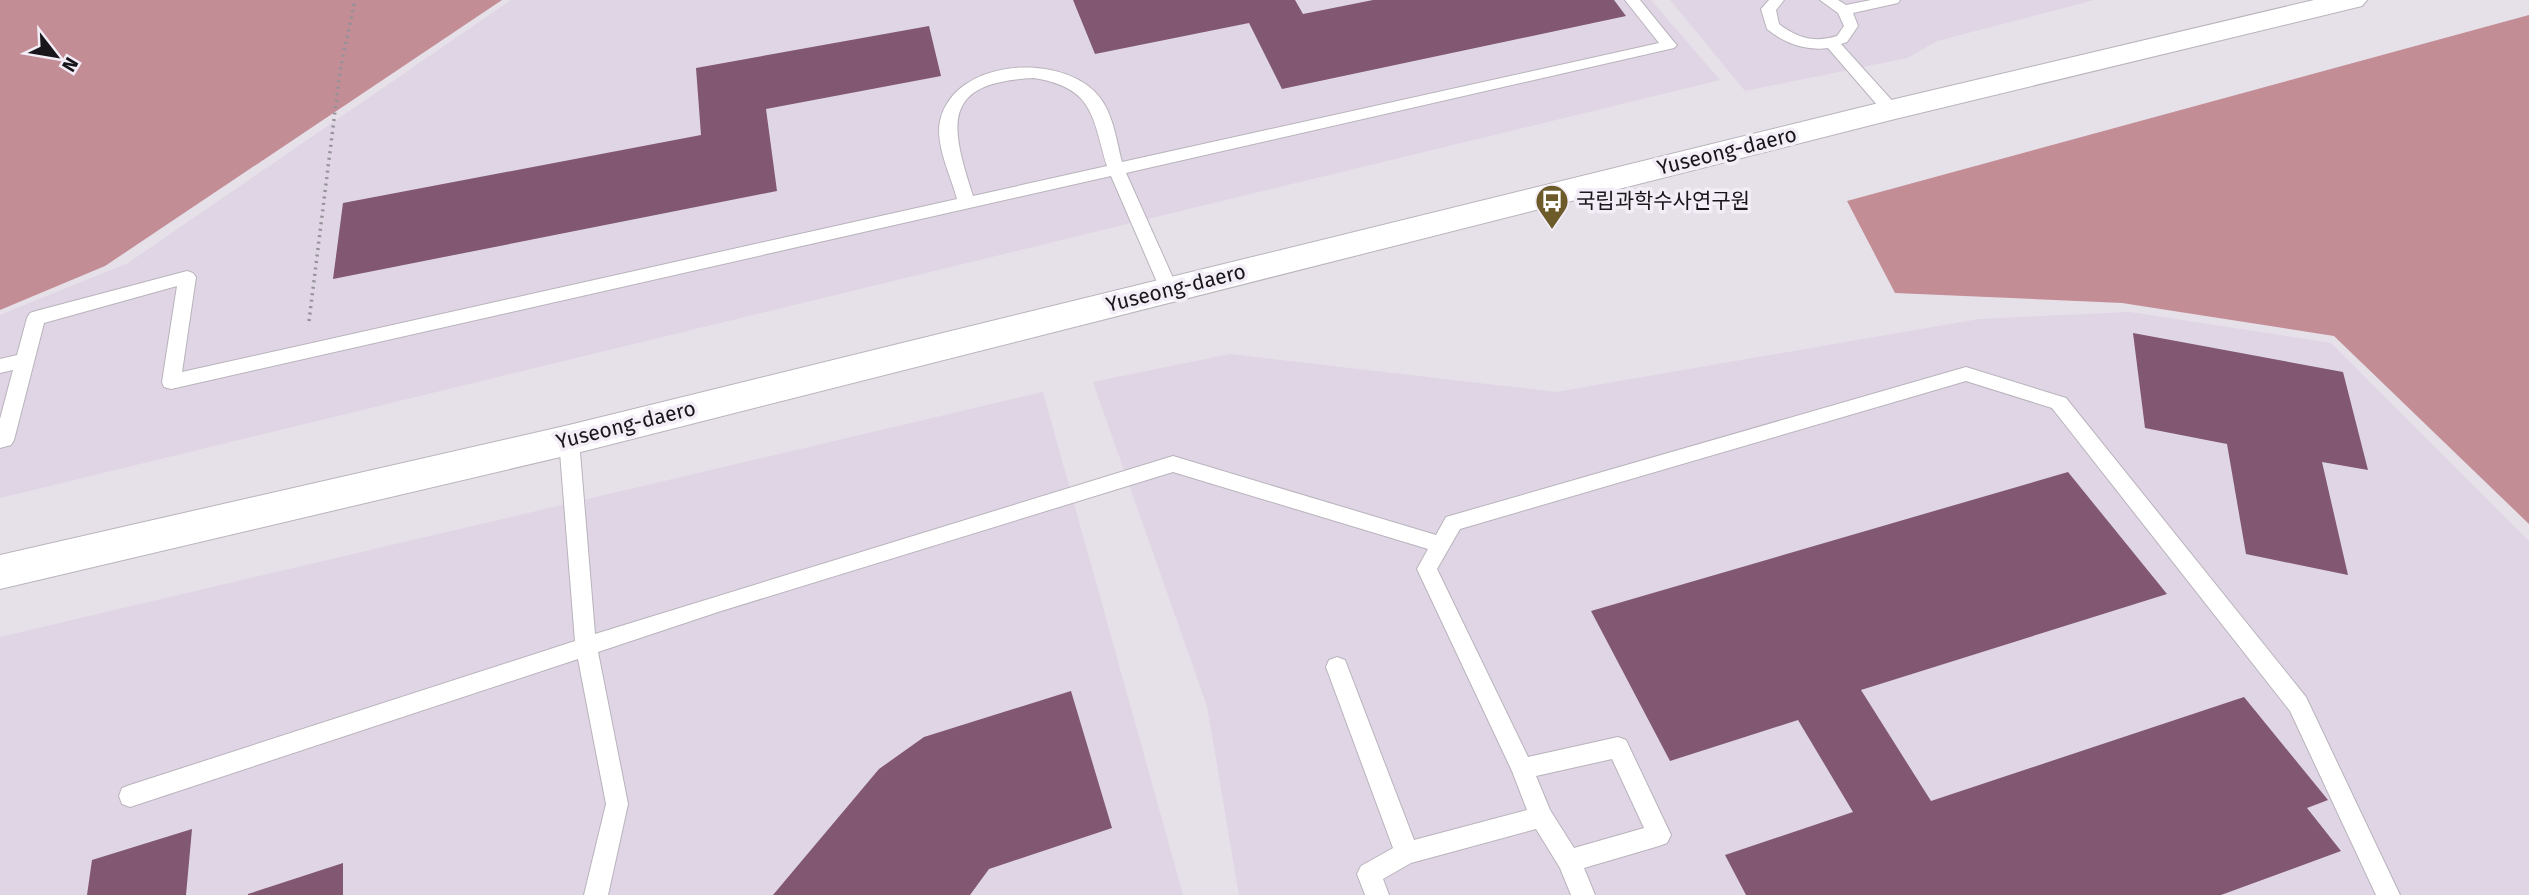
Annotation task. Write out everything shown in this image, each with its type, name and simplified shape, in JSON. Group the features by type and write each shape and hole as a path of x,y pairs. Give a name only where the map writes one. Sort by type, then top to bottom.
{"main road":[{"name":"Yuseong-daero","path":"0,572 569,440 1891,110 2348,0"}],"lane":[{"path":"0,440 4,440 36,318 187,276 171,382 1668,45 1632,0"},
{"path":"1777,0 1768,9 1768,18 1781,34 1805,43 1832,43 1842,39 1851,26 1844,10 1827,0"},
{"path":"1844,10 1893,0"},
{"path":"1832,43 1891,110"},
{"path":"967,203 949,135 948,120 955,104 968,91 989,80 1013,73 1038,72 1061,76 1081,86 1093,100 1116,170 1169,289"},
{"path":"0,366 24,360"},
{"path":"1583,895 1569,862 1541,817 1522,769 1427,569 1453,523 1966,374 2059,403 2298,704 2388,895"},
{"path":"569,440 586,647 617,804 596,895"},
{"path":"130,796 718,603 1173,464 1439,544"},
{"path":"1337,667 1407,853"},
{"path":"1522,769 1618,747 1660,835 1569,862"},
{"path":"1377,895 1369,874 1407,853 1541,817"}],"path":[{"path":"304,353 340,71 355,0"}],"shaded area":[{"path":"0,0 502,0 105,266 0,310"},
{"path":"511,0 1651,0 1720,80 0,498 0,315 128,263"},
{"path":"1670,0 2094,0 1937,41 1907,58 1745,91"},
{"path":"2529,15 2529,524 2334,336 2122,303 1895,293 1847,201"},
{"path":"2130,312 2331,343 2529,541 2529,895 1239,895 1207,706 1093,382 1230,354 1556,392 1979,319"},
{"path":"1043,392 1183,895 0,895 0,637"}],"building":[{"path":"1073,0 1295,0 1303,14 1373,0 1614,0 1626,16 1282,89 1249,23 1095,54"},
{"path":"929,26 941,76 766,109 777,191 333,279 343,203 701,135 696,68"},
{"path":"2133,333 2343,372 2368,470 2322,462 2348,575 2246,554 2227,444 2145,428"},
{"path":"2068,472 2167,594 1861,690 1931,801 2244,697 2328,800 2307,808 2341,851 2221,895 1746,895 1725,855 1853,812 1798,720 1670,761 1591,611"},
{"path":"1071,691 1112,828 989,869 970,895 773,895 879,769 924,737"},
{"path":"192,829 186,895 87,895 92,860"},
{"path":"343,863 343,895 248,895 248,894"}],"place":[{"name":"국립과학수사연구원","path":"1552,231"}]}
